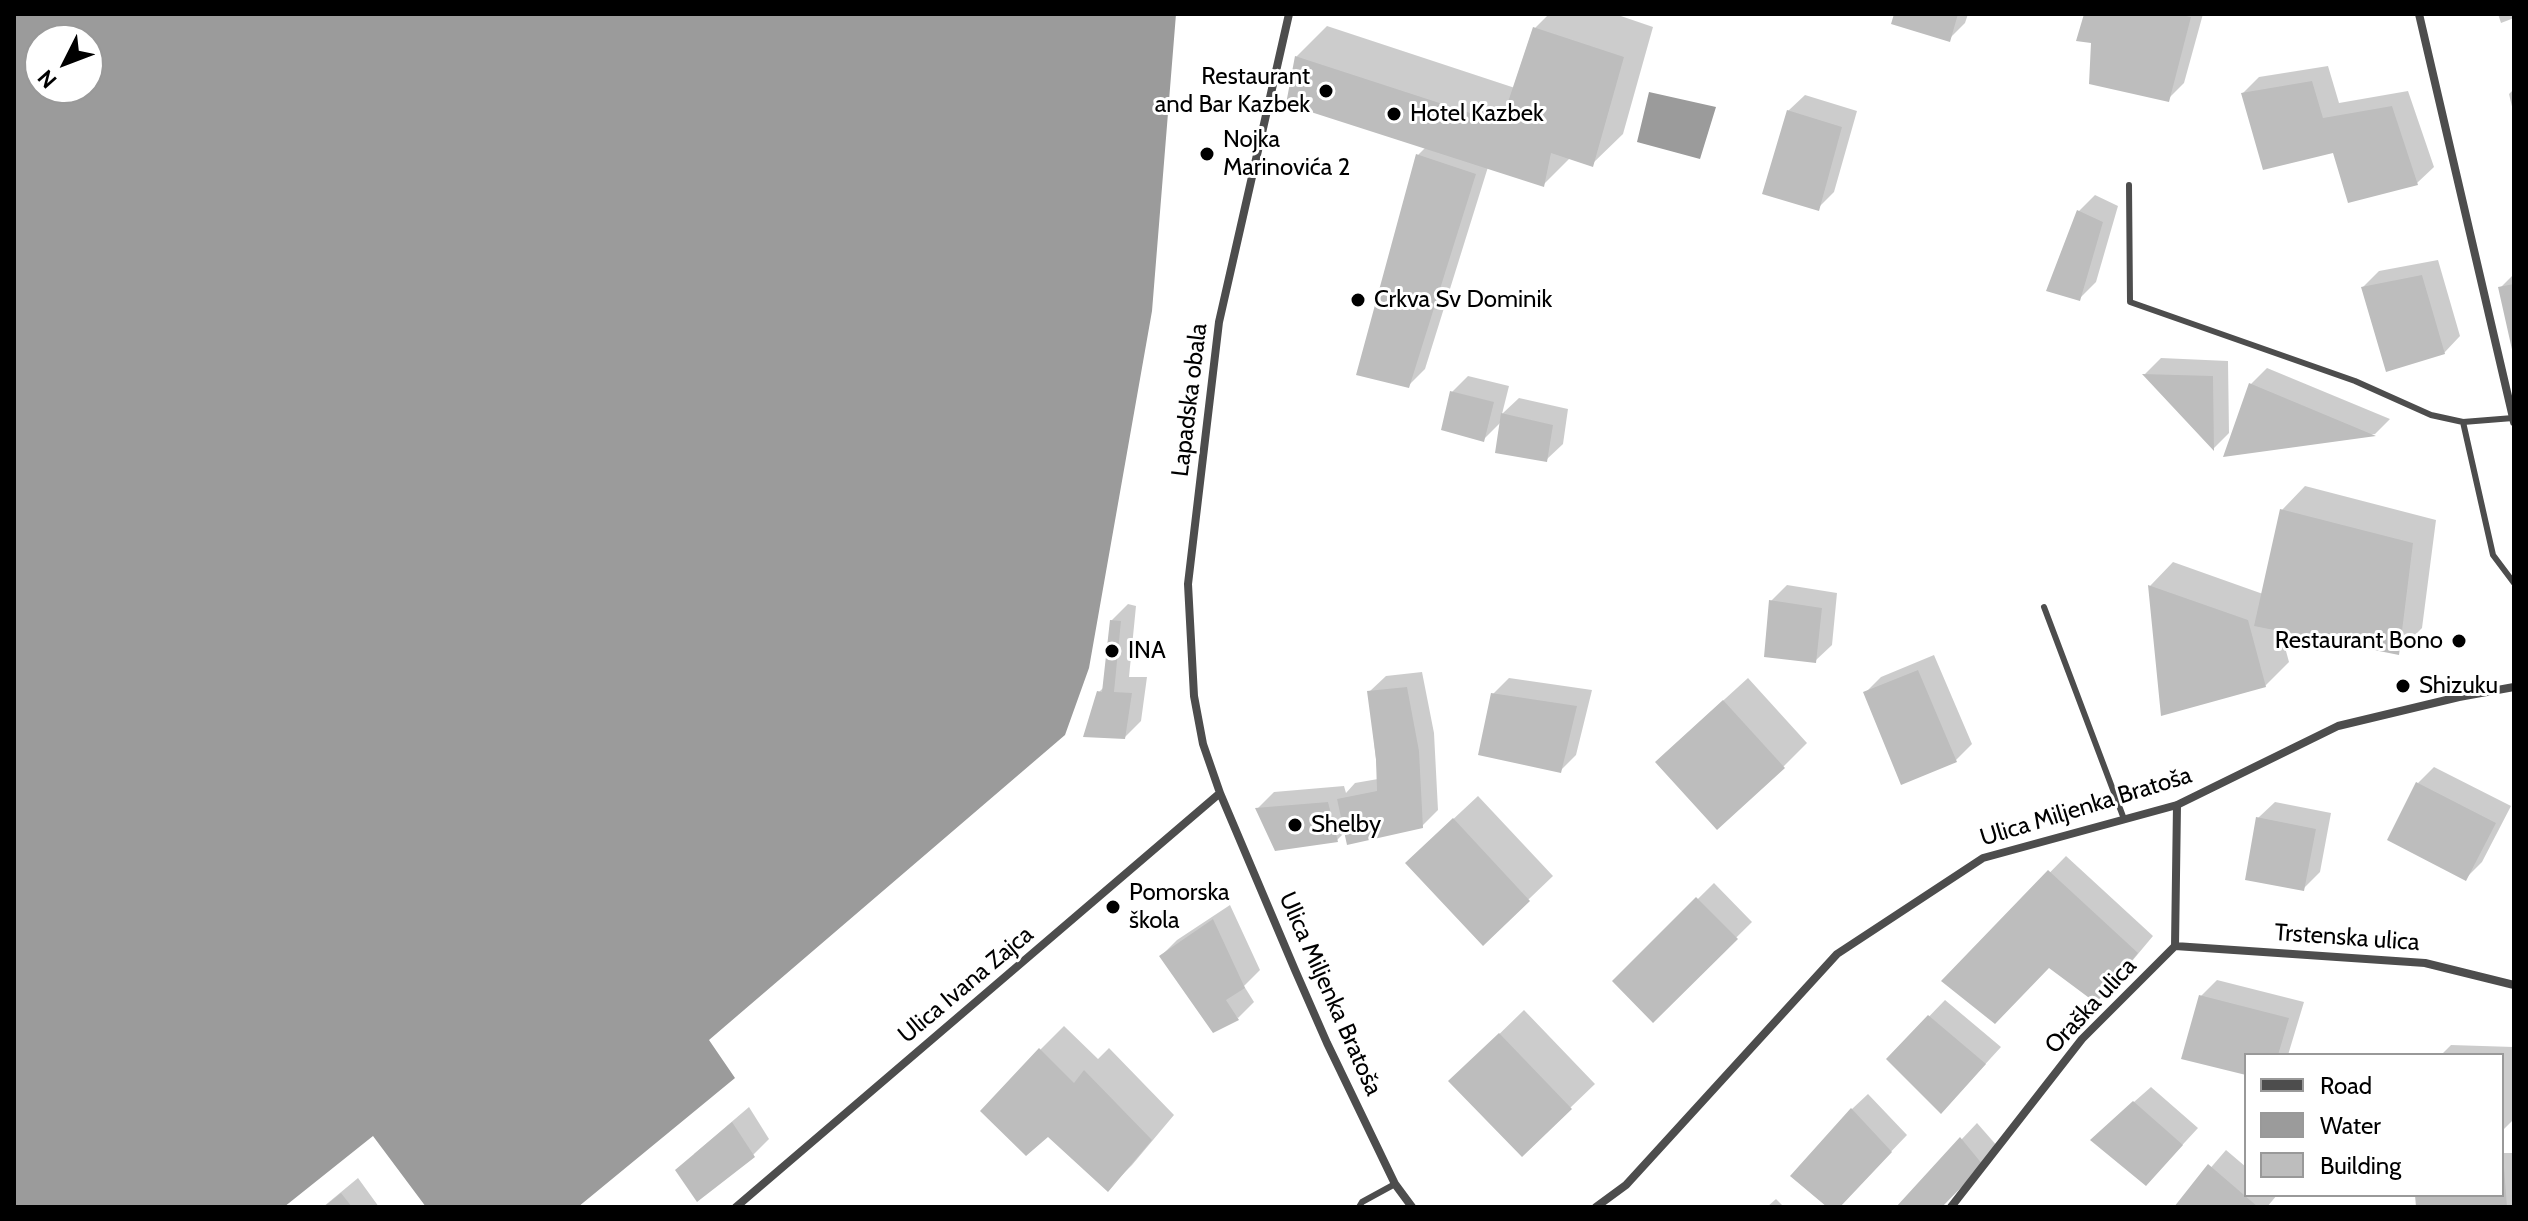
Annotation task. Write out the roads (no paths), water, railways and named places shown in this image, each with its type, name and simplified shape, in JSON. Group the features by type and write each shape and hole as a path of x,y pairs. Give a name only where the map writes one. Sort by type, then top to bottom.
{"street":[{"name":"Lapadska obala","path":"1220,793 1203,744 1194,696 1188,584 1219,322 1289,14"},
{"path":"2419,14 2514,420"},
{"name":"Ulica Miljenka Bratoša","path":"1596,1207 1626,1185 1837,954 1983,858 2177,805 2338,726 2514,687"},
{"name":"Ulica Miljenka Bratoša","path":"1220,793 1327,1043 1395,1184 1412,1207"},
{"name":"Ulica Ivana Zajca","path":"736,1207 1220,793"},
{"path":"2175,946 2177,805"},
{"name":"Trstenska ulica","path":"2175,946 2425,963 2514,985"},
{"name":"Oraška ulica","path":"1951,1207 2082,1039 2175,946"}],"lane":[{"path":"2129,185 2130,302 2355,381 2431,415 2463,422 2514,420"},
{"path":"2463,422 2493,555 2514,583"},
{"path":"2044,607 2124,819"},
{"path":"1359,1207 1362,1202 1395,1184"}],"water":[{"path":"14,14 1176,14 1152,311 1089,668 1065,735 709,1040 735,1078 578,1207 426,1207 373,1136 284,1207 14,1207"},
{"path":"1649,92 1716,107 1700,159 1637,142"}],"place":[{"name":"Restaurant and Bar Kazbek","path":"1326,91"},
{"name":"Hotel Kazbek","path":"1394,114"},
{"name":"Nojka Marinovića 2","path":"1207,154"},
{"name":"Crkva Sv Dominik","path":"1358,300"},
{"name":"Restaurant Bono","path":"2459,641"},
{"name":"INA","path":"1112,651"},
{"name":"Shizuku","path":"2403,686"},
{"name":"Shelby","path":"1295,825"},
{"name":"Pomorska škola","path":"1113,907"}]}
